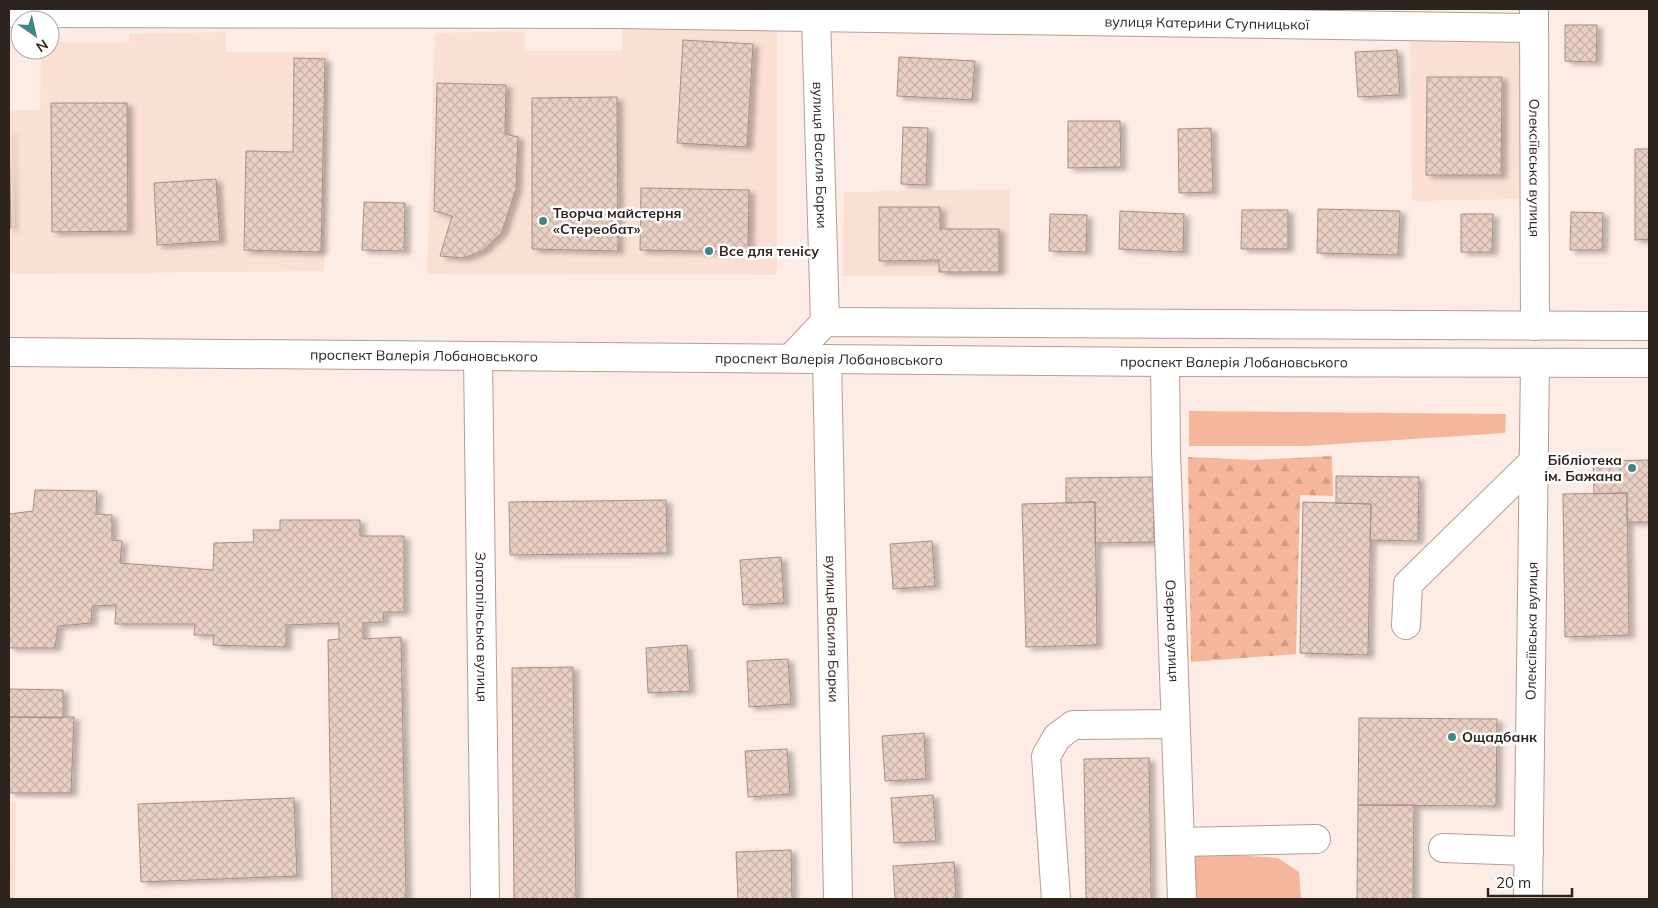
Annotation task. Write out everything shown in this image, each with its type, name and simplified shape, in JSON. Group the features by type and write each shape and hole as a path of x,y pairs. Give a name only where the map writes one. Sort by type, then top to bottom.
{"street":[{"name":"вулиця Катерини Ступницької","path":"9,13 616,11 816,17 1006,14 1534,18"},
{"name":"вулиця Василя Барки","path":"816,17 826,322"},
{"name":"Олексіївська вулиця","path":"1534,18 1535,326"},
{"path":"791,358 826,322 1649,326"},
{"name":"проспект Валерія Лобановського","path":"9,352 1165,362 1649,363"},
{"name":"Златопільська вулиця","path":"478,356 485,899"},
{"name":"вулиця Василя Барки","path":"827,359 838,899"},
{"name":"Озерна вулиця","path":"1165,362 1182,899"},
{"name":"Олексіївська вулиця","path":"1528,899 1535,364"},
{"path":"1406,625 1408,584 1535,460"},
{"path":"1056,899 1046,756 1057,737 1073,725 1175,724"},
{"path":"1180,842 1316,839"},
{"path":"1444,848 1529,851"}],"shaded area":[{"path":"777,28 777,275 427,274 435,33 525,31 525,51 622,51 622,29"},
{"path":"226,32 226,52 329,52 324,271 9,274 9,110 40,110 41,60 60,60 60,42 129,43 129,34"},
{"path":"1410,36 1521,38 1529,199 1412,201"},
{"path":"1010,189 1010,275 843,276 844,192"},
{"path":"9,802 16,803 15,899 9,899"}],"green space":[{"path":"1189,411 1506,414 1505,433 1305,446 1189,446"},
{"path":"1332,456 1333,496 1300,495 1296,654 1191,662 1188,457 1255,460"},
{"path":"1186,852 1278,858 1299,872 1301,899 1190,899"}],"building":[{"path":"1565,25 1597,25 1596,62 1565,61"},
{"path":"683,40 753,44 747,147 677,143"},
{"path":"1397,50 1400,95 1358,97 1355,52"},
{"path":"899,57 975,61 972,100 897,96"},
{"path":"294,58 325,59 321,252 244,250 246,151 293,152"},
{"path":"1427,77 1502,77 1501,175 1426,175"},
{"path":"437,83 506,85 505,134 518,137 516,189 502,232 482,251 463,258 440,256 452,216 434,211"},
{"path":"617,97 618,251 532,249 532,98"},
{"path":"51,103 127,103 128,231 52,232"},
{"path":"1068,121 1120,121 1121,167 1068,168"},
{"path":"903,127 928,128 926,185 901,184"},
{"path":"1211,128 1213,192 1179,193 1178,129"},
{"path":"9,130 11,228 9,228"},
{"path":"1635,149 1649,149 1649,239 1635,240"},
{"path":"216,179 220,241 157,245 154,183"},
{"path":"641,188 749,190 748,252 640,250"},
{"path":"364,202 405,203 404,251 362,250"},
{"path":"879,207 940,207 940,229 999,229 999,272 939,272 939,260 879,261"},
{"path":"1318,209 1400,211 1398,255 1317,253"},
{"path":"1242,210 1288,210 1288,249 1241,249"},
{"path":"1120,211 1184,214 1183,252 1119,249"},
{"path":"1571,212 1603,213 1602,250 1570,250"},
{"path":"1050,214 1087,215 1086,252 1049,251"},
{"path":"1461,214 1493,214 1492,252 1461,252"},
{"path":"1649,460 1649,522 1627,522 1627,493 1594,494 1593,461"},
{"path":"1336,476 1419,477 1418,541 1370,540 1371,504 1336,503"},
{"path":"1153,477 1154,542 1095,543 1095,502 1066,503 1066,478"},
{"path":"35,490 97,491 96,514 112,515 112,540 122,541 120,563 213,570 214,543 254,542 253,530 280,530 280,520 360,520 360,536 404,536 404,612 384,612 383,622 363,623 363,639 401,637 406,899 332,899 328,640 339,639 339,623 286,625 286,647 213,645 214,635 194,635 195,624 115,624 116,605 92,606 91,623 58,626 55,648 9,648 9,514 33,511"},
{"path":"1627,493 1629,635 1565,637 1563,494"},
{"path":"666,500 667,553 510,555 509,502"},
{"path":"1095,502 1097,645 1026,647 1022,504"},
{"path":"1303,502 1371,504 1368,655 1300,653"},
{"path":"932,541 935,586 893,589 890,544"},
{"path":"781,557 784,603 743,605 740,560"},
{"path":"687,645 690,691 648,693 646,648"},
{"path":"788,659 791,704 749,707 747,661"},
{"path":"573,667 576,899 514,899 512,668"},
{"path":"9,689 63,690 63,718 9,717"},
{"path":"9,717 74,717 71,793 9,793"},
{"path":"1359,718 1497,719 1496,806 1358,805"},
{"path":"924,733 926,779 885,781 882,736"},
{"path":"787,749 790,794 748,797 745,751"},
{"path":"1149,758 1151,899 1086,899 1084,759"},
{"path":"933,795 936,841 894,843 891,798"},
{"path":"294,798 297,876 141,882 138,804"},
{"path":"1358,805 1414,805 1413,899 1357,899"},
{"path":"791,850 792,899 738,899 736,852"},
{"path":"954,862 956,899 895,899 893,866"}],"place":[{"name":"Творча майстерня «Стереобат»","path":"543,221"},
{"name":"Все для тенісу","path":"709,251"},
{"name":"Бібліотека ім. Бажана","path":"1632,468"},
{"name":"Ощадбанк","path":"1452,737"}]}
